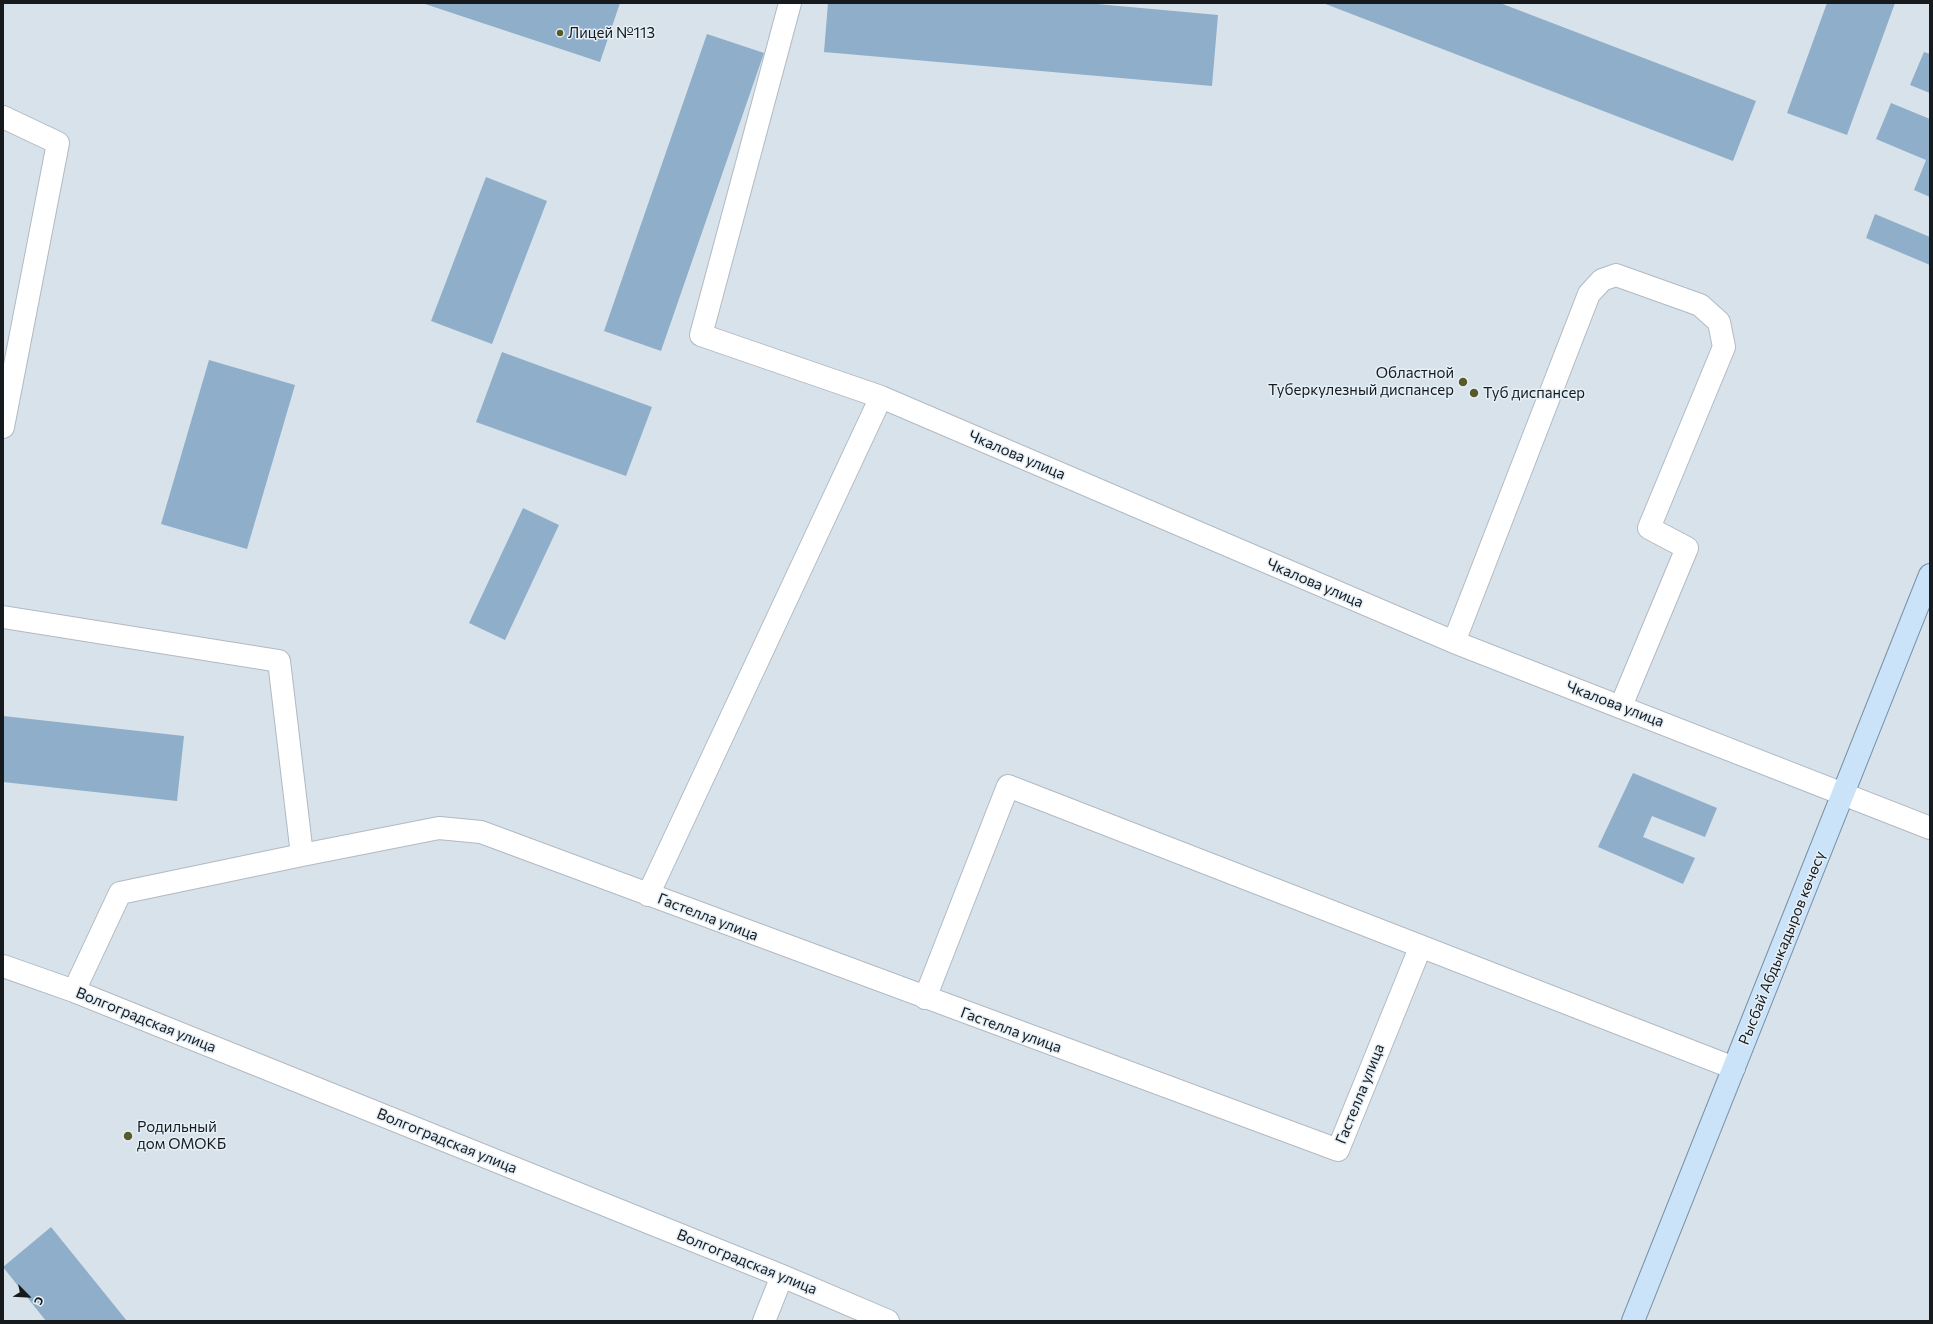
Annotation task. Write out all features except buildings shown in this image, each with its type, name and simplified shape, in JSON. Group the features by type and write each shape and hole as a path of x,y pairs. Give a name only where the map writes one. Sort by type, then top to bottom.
{"main road":[{"name":"Рысбай Абдыкадыров көчөсү","path":"1633,1321 1930,575"}],"street":[{"name":"Чкалова улица","path":"790,3 701,335 881,397 1454,642 1930,828"},
{"path":"3,117 58,143 3,427"},
{"path":"1454,642 1589,294 1602,280 1616,275 1700,305 1719,322 1724,347 1649,528 1687,548 1621,706"},
{"path":"648,895 881,397"},
{"path":"3,617 279,661 302,855"},
{"path":"925,998 1008,786 1420,948 1734,1068"},
{"name":"Гастелла улица","path":"74,991 120,892 439,828 481,832 1338,1150 1420,948"},
{"name":"Волгоградская улица","path":"3,966 74,991 782,1276 888,1321"},
{"path":"764,1321 782,1276"}],"place":[{"name":"Лицей №113","path":"560,33"},
{"name":"Областной Туберкулезный диспансер","path":"1463,382"},
{"name":"Туб диспансер","path":"1474,393"},
{"name":"Родильный дом ОМОКБ","path":"128,1136"}]}
